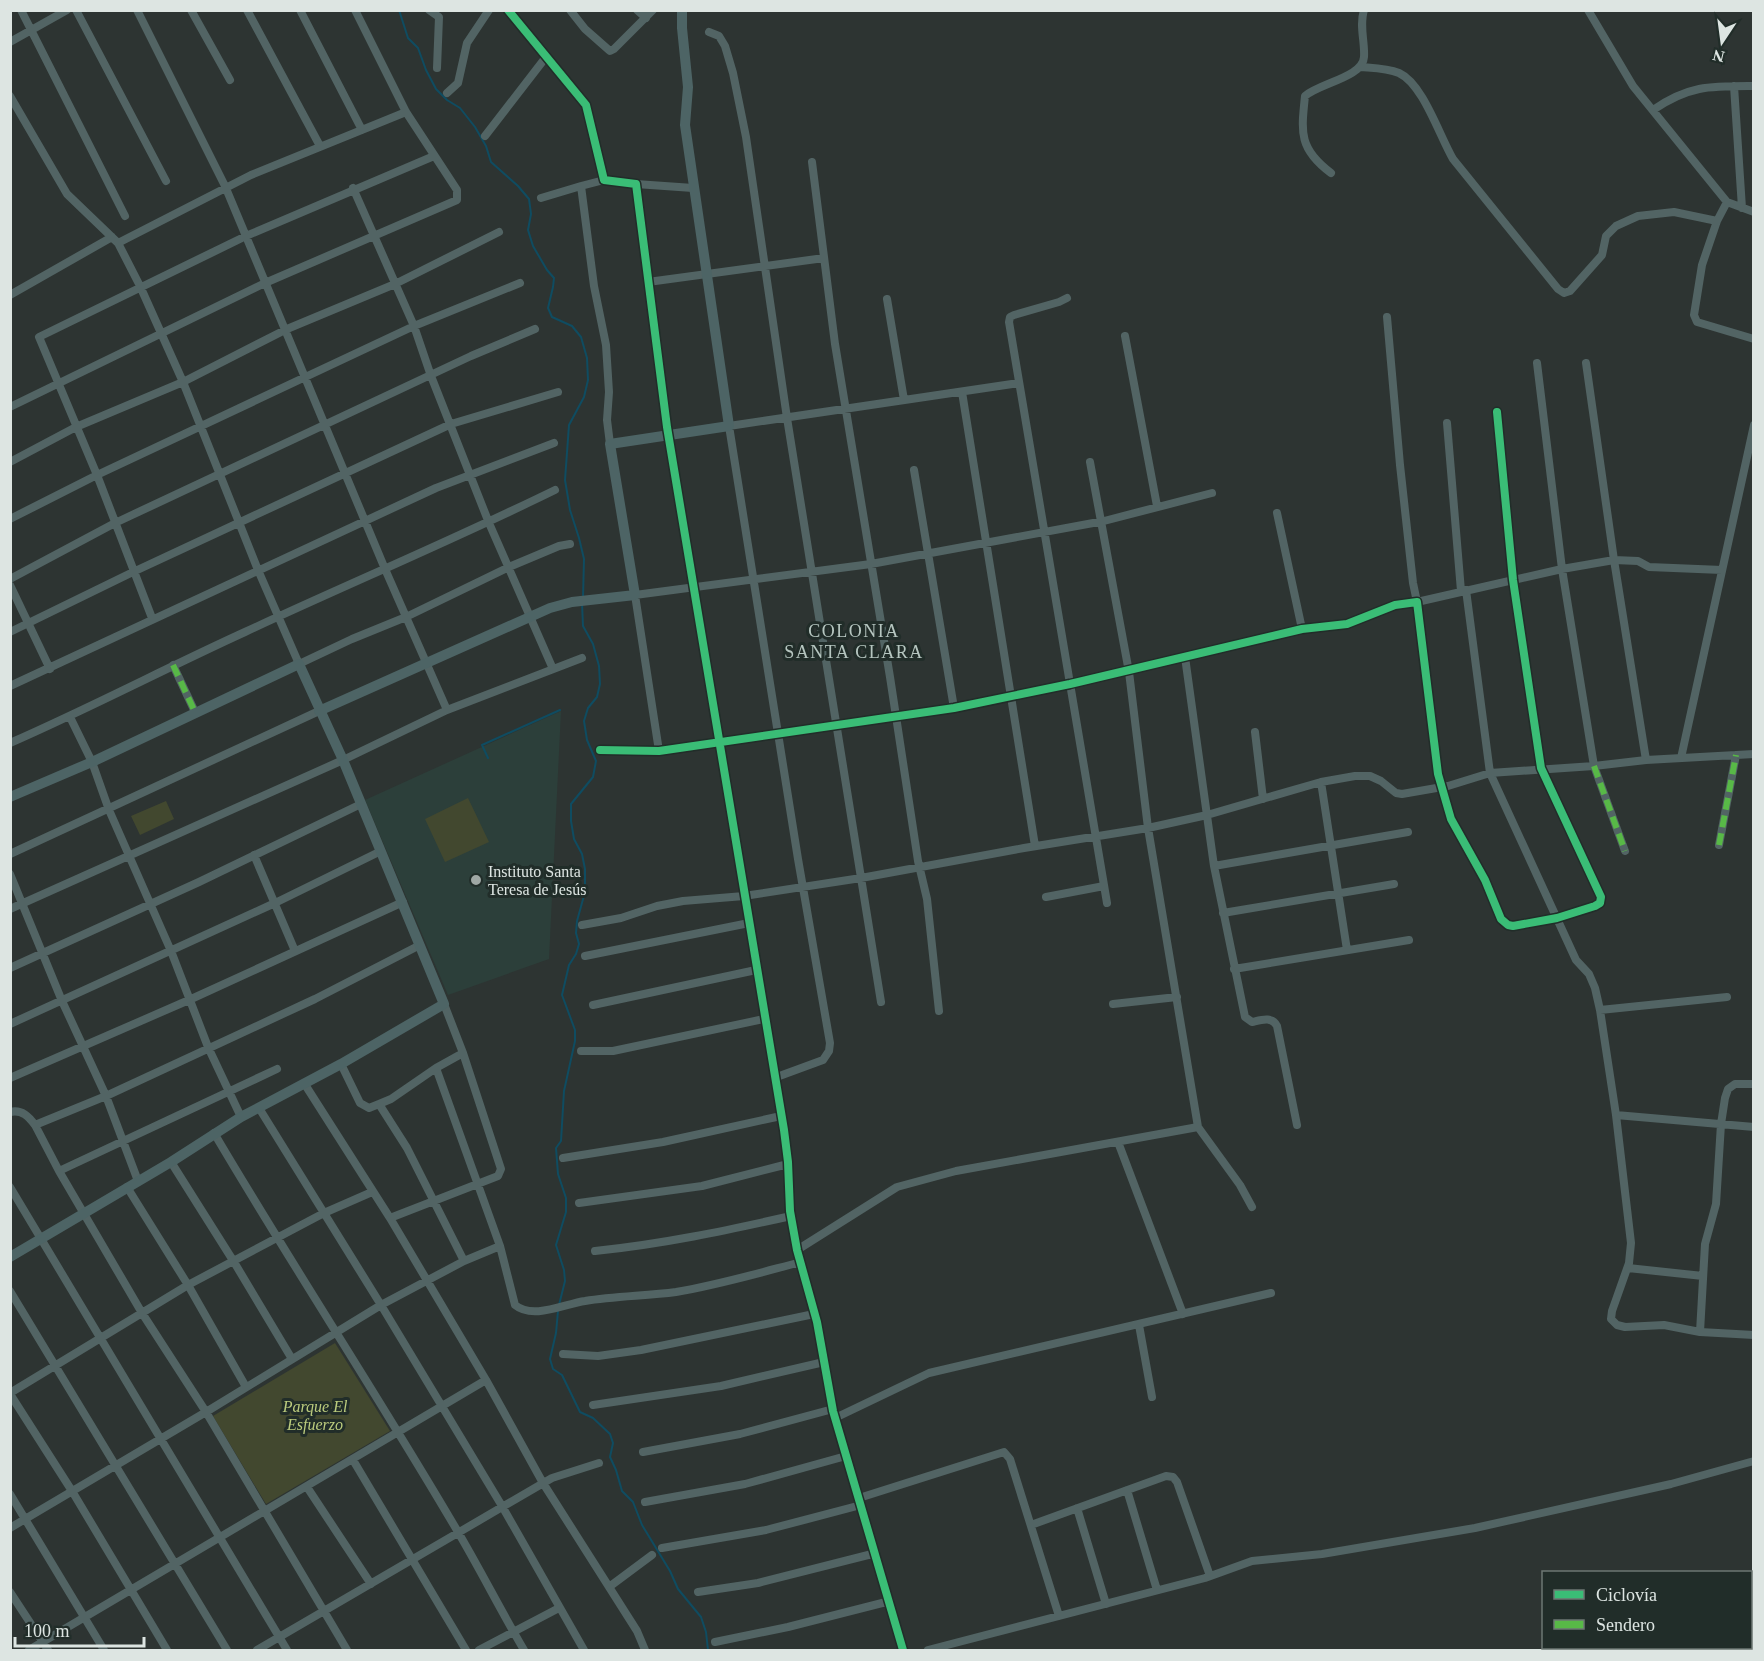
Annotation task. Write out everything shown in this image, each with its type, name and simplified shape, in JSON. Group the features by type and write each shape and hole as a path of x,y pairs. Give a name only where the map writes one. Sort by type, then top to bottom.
{"street":[{"path":"21,10 125,216"},
{"path":"10,42 67,10"},
{"path":"76,10 166,181"},
{"path":"137,10 225,186 265,283 287,329 385,569 447,710"},
{"path":"191,10 230,80"},
{"path":"247,10 320,146"},
{"path":"300,10 362,130"},
{"path":"10,407 265,283 457,200 457,190 406,112 355,10"},
{"path":"429,10 441,14 437,68"},
{"path":"447,93 458,83 467,43 489,10"},
{"path":"508,10 586,105 604,180"},
{"path":"570,10 585,29 610,51 614,50 653,10"},
{"path":"637,10 646,18"},
{"path":"682,10 688,87 685,124 693,188 802,887 830,1043 829,1051 822,1060 774,1078"},
{"path":"1330,173 1315,162 1304,141 1305,96 1342,76 1354,73 1361,67 1365,58 1361,20 1364,10"},
{"path":"1588,10 1633,86 1727,202 1754,212"},
{"path":"709,32 719,36 726,46 746,137 787,418 881,1002"},
{"path":"485,136 546,57"},
{"path":"1361,67 1382,68 1400,73 1422,94 1440,138 1453,159 1557,289 1564,293 1570,291 1602,255 1606,236 1616,226 1638,216 1674,212 1718,221"},
{"path":"1734,86 1742,208"},
{"path":"1653,110 1684,92 1709,87 1754,86"},
{"path":"10,96 67,194 115,240 140,286 183,382 298,664 343,760 403,902 463,1053 501,1169 498,1176 390,1218"},
{"path":"10,295 225,186 406,112"},
{"path":"152,618 97,475 39,337 246,236 353,188 434,156"},
{"path":"812,162 845,409 927,899 939,1011"},
{"path":"540,198 604,180 693,188"},
{"path":"636,184 669,435 781,1116 788,1164 791,1216 797,1250 814,1314 835,1418 903,1650"},
{"path":"581,186 594,286 606,345 610,444 659,750"},
{"path":"353,188 414,326 431,376 489,523 553,669"},
{"path":"1727,202 1702,265 1694,315 1702,324 1754,339"},
{"path":"10,462 76,427 183,382 287,329 395,284 499,232"},
{"path":"648,282 824,258"},
{"path":"10,519 97,475 414,326 520,284"},
{"path":"1067,298 1010,317 1009,322 1107,903"},
{"path":"887,299 903,400"},
{"path":"1387,317 1413,583 1438,774 1451,819 1485,880 1501,919 1513,926 1557,918 1595,906 1600,903 1601,897 1541,768 1513,580 1497,412"},
{"path":"10,579 115,524 535,329"},
{"path":"1125,336 1157,506"},
{"path":"1537,363 1562,569 1594,766 1625,851"},
{"path":"1586,363 1646,760"},
{"path":"610,444 1020,383"},
{"path":"10,632 451,424 558,392"},
{"path":"962,392 1035,846"},
{"path":"1447,423 1463,591 1490,773 1576,960 1589,974 1595,988 1616,1115 1630,1243 1628,1268 1611,1319 1617,1325 1625,1327 1664,1325 1700,1332 1754,1335"},
{"path":"1681,758 1754,425"},
{"path":"10,686 50,669 152,618 470,474 554,443"},
{"path":"1090,462 1128,670 1148,828 1198,1127 1240,1185 1252,1207"},
{"path":"914,470 954,708"},
{"path":"10,743 70,717 173,664 489,523 555,490"},
{"path":"10,854 110,810 319,711 550,608 577,602 813,572 929,554 1101,521 1212,492"},
{"path":"1277,513 1302,630"},
{"path":"10,797 92,762 509,567 559,546 570,544"},
{"path":"600,750 659,750 954,708 1070,684 1302,630 1347,624 1395,605 1614,560 1638,561 1649,567 1722,570"},
{"path":"10,585 50,669"},
{"path":"1185,657 1214,866 1245,1017 1247,1021 1270,1019 1277,1026 1297,1125"},
{"path":"10,909 343,760 447,710 582,658"},
{"path":"173,664 195,712"},
{"path":"70,717 92,762 110,810 171,951 208,1047 241,1117"},
{"path":"1255,732 1263,799"},
{"path":"582,925 621,918 657,906 683,901 744,896 861,878 1148,828 1207,815 1321,782 1355,776 1370,776 1381,781 1396,793 1402,794 1457,784 1490,773 1754,754"},
{"path":"1719,845 1736,755"},
{"path":"1321,782 1347,950"},
{"path":"10,968 361,804"},
{"path":"1214,866 1408,832"},
{"path":"10,1024 275,903 381,851"},
{"path":"254,855 295,951"},
{"path":"10,874 62,1001 106,1096 138,1181"},
{"path":"1223,913 1394,884"},
{"path":"1046,897 1104,886"},
{"path":"10,1078 189,1000 403,902"},
{"path":"585,956 748,924"},
{"path":"1234,969 1409,940"},
{"path":"36,1125 106,1096 315,999 420,945"},
{"path":"593,1005 756,970"},
{"path":"1113,1004 1176,997"},
{"path":"1599,1010 1726,997"},
{"path":"10,1257 171,1162 241,1117 341,1064 444,1004"},
{"path":"581,1051 613,1051 764,1019"},
{"path":"341,1064 360,1103 369,1108 391,1099 436,1068 463,1053"},
{"path":"59,1171 277,1068"},
{"path":"436,1068 501,1246 515,1305 521,1311 533,1312 584,1301 674,1292 733,1281 801,1262"},
{"path":"304,1083 428,1281 543,1483 637,1631 645,1650"},
{"path":"1700,1332 1705,1244 1716,1204 1721,1124 1728,1089 1735,1083 1754,1084"},
{"path":"379,1104 407,1148 464,1261"},
{"path":"259,1108 502,1506 584,1650"},
{"path":"10,1112 28,1115 36,1125 59,1171 142,1313 206,1412 347,1650"},
{"path":"1616,1115 1754,1127"},
{"path":"563,1158 663,1142 781,1116"},
{"path":"797,1250 897,1188 956,1171 1198,1127"},
{"path":"214,1133 458,1533 524,1650"},
{"path":"1118,1142 1184,1314"},
{"path":"171,1162 292,1359"},
{"path":"579,1203 702,1186 788,1164"},
{"path":"10,1187 287,1650"},
{"path":"128,1187 188,1285 246,1387"},
{"path":"167,1650 72,1491 10,1393 188,1285 324,1213 372,1192"},
{"path":"595,1251 653,1245 791,1216"},
{"path":"10,1528 381,1305 464,1261 501,1246"},
{"path":"1628,1268 1704,1275"},
{"path":"10,1291 227,1650"},
{"path":"835,1418 929,1373 1271,1293"},
{"path":"563,1354 598,1356 641,1350 814,1314"},
{"path":"1139,1324 1152,1397"},
{"path":"593,1405 721,1386 824,1362"},
{"path":"29,1650 486,1380"},
{"path":"643,1452 740,1434 833,1409"},
{"path":"662,1548 766,1530 813,1519 1004,1452 1010,1459 1059,1616"},
{"path":"645,1502 745,1484 846,1456"},
{"path":"353,1460 466,1650"},
{"path":"928,1650 1210,1576 1252,1561 1322,1554 1475,1528 1671,1484 1754,1461"},
{"path":"257,1650 552,1478 599,1463"},
{"path":"1030,1525 1166,1476 1173,1477 1177,1482 1210,1576"},
{"path":"307,1487 371,1584"},
{"path":"1127,1490 1157,1590"},
{"path":"10,1494 104,1650"},
{"path":"1077,1508 1106,1604"},
{"path":"698,1592 758,1583 876,1553"},
{"path":"609,1587 652,1555"},
{"path":"10,1592 48,1650"},
{"path":"715,1642 788,1627 890,1601"},
{"path":"479,1650 559,1608"}],"shaded area":[{"name":"Instituto Santa Teresa de Jesús","path":"561,711 549,959 448,995 365,800"}],"green space":[{"path":"468,798 489,842 445,862 425,819"},
{"path":"166,801 174,819 140,835 131,816"},
{"name":"Parque El Esfuerzo","path":"335,1343 390,1431 266,1504 213,1416"}],"waterway":[{"path":"399,10 408,38 418,48 436,89 460,108 486,146 491,162 529,199 531,214 528,230 533,246 554,278 548,308 552,317 572,326 581,337 587,358 588,380 584,397 569,425 565,480 570,510 584,559 583,598"},
{"path":"559,1305 565,1281 556,1245 566,1212 566,1198 558,1174 556,1148 561,1141 564,1091 575,1041 575,1030 562,995 569,965 579,944 576,933 577,921 585,892 585,869 582,854 574,839 571,804 593,777 596,761 587,740 584,721 588,708 597,697 600,684 599,666 593,644 583,626 582,603"},
{"path":"488,758 482,745 560,710"},
{"path":"558,1311 550,1359 553,1369 562,1375 580,1412 593,1418 610,1434 613,1443 610,1457 622,1491 633,1502 642,1525 670,1571 678,1589 701,1617 708,1650"}],"marked path":[{"path":"173,665 195,712"},
{"path":"1719,845 1736,755"},
{"path":"1594,766 1625,851"}],"cycle path":[{"path":"508,10 586,105 604,180 636,184 667,427 784,1130 790,1211 797,1250 817,1322 833,1411 903,1650"},
{"path":"600,750 659,751 954,708 1070,684 1302,629 1347,624 1395,605 1417,602 1438,774 1451,819 1485,880 1501,919 1513,926 1557,918 1595,906 1600,903 1601,897 1541,768 1513,580 1497,412"}],"place":[{"name":"Instituto Santa Teresa de Jesús","path":"476,880"}],"district":[{"name":"COLONIA SANTA CLARA","path":"854,641"}]}
